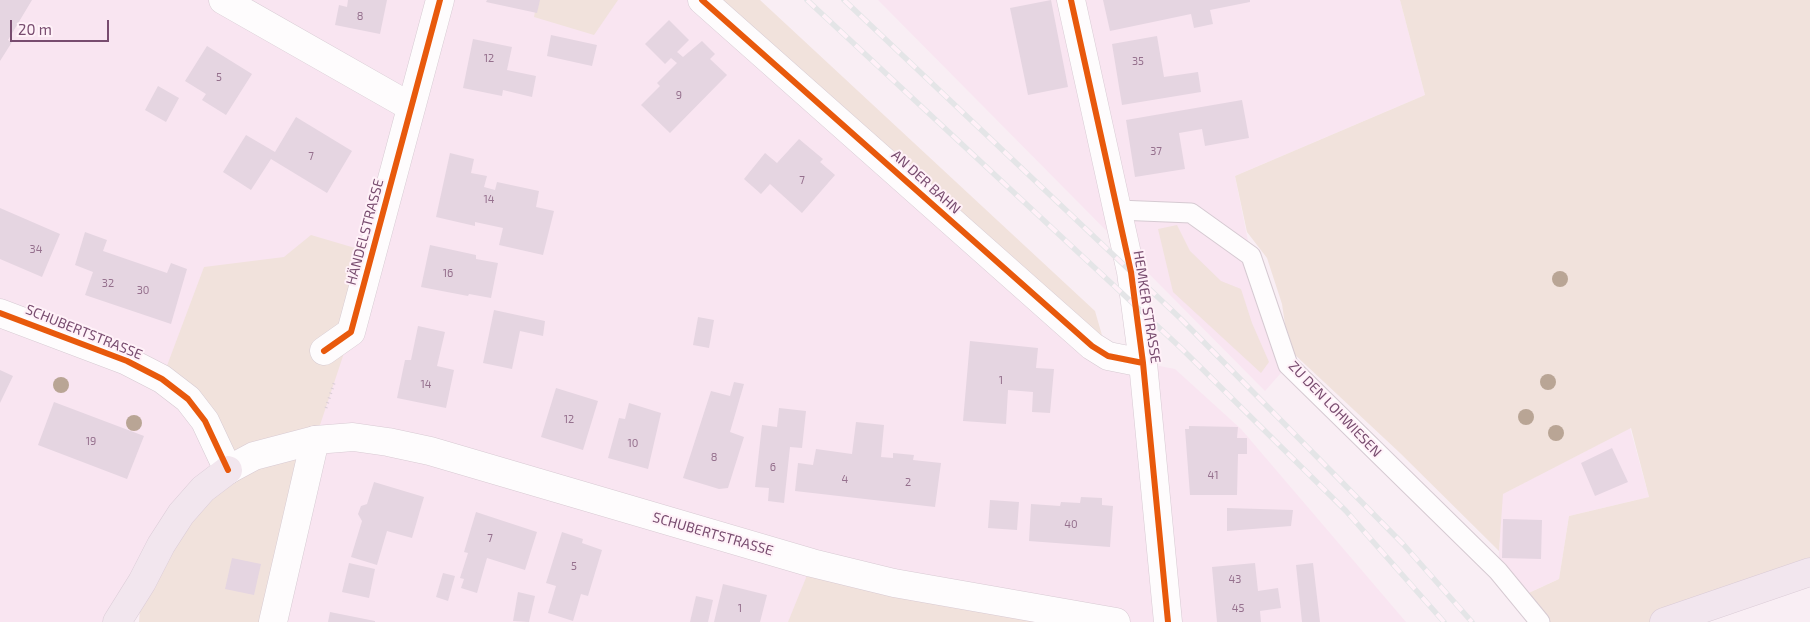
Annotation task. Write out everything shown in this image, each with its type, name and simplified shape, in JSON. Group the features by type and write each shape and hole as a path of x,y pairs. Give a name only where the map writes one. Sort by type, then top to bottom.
{"highway":[{"path":"117,622 181,514 203,489 228,470"},
{"path":"1664,622 1810,572"},
{"path":"139,622 142,582"}],"street":[{"path":"223,0 411,107 440,0"},
{"name":"AN DER BAHN","path":"702,0 1092,346 1108,356 1143,363"},
{"name":"HEMKER STRASSE","path":"1071,0 1131,272 1143,363 1168,622"},
{"name":"HÄNDELSTRASSE","path":"324,351 351,332 411,107"},
{"name":"SCHUBERTSTRASSE","path":"0,313 127,361 162,379 188,399 205,421 228,470 254,456 315,440 353,436 430,451 812,563 894,583 1116,622"},
{"path":"273,622 315,440"}],"lane":[{"name":"ZU DEN LOHWIESEN","path":"1118,210 1191,213 1251,256 1288,364 1498,571 1540,622"}],"path":[{"path":"315,440 336,377"}],"shaded area":[{"path":"0,0 702,0 1108,356 1175,369 1241,429 1406,622 273,622 315,441 117,622 0,622"},
{"path":"537,0 618,0 594,35 534,17"},
{"path":"702,0 760,0 1095,311 1108,356"},
{"path":"878,0 1400,0 1425,95 1235,176 1251,256 1288,365 1265,391"},
{"path":"1400,0 1810,0 1810,572 1669,622 1539,622 1520,597 1559,579 1569,516 1649,497 1631,428 1503,494 1499,551 1400,453 1293,353 1286,331 1282,304 1267,258 1247,232 1235,176 1425,95"},
{"path":"1177,225 1190,251 1221,281 1241,289 1252,323 1269,362 1261,373 1173,292 1158,229"},
{"path":"311,235 372,253 351,332 315,440 273,622 139,622 142,582 228,470 162,379 204,267 284,257"},
{"path":"1630,428 1649,497 1569,516 1559,579 1520,597 1498,571 1502,494"},
{"path":"812,563 1116,622 788,622"}],"building":[{"path":"0,0 32,0 8,40 12,42 0,61"},
{"path":"348,0 387,0 380,34 335,25 339,5 347,7"},
{"path":"487,0 540,0 537,13 486,2"},
{"path":"1051,0 1068,87 1028,95 1010,8"},
{"path":"1103,0 1250,0 1250,2 1210,10 1213,24 1194,28 1191,14 1110,31"},
{"path":"669,20 689,40 677,52 683,57 702,41 715,54 710,59 727,75 670,133 641,105 660,86 657,83 677,63 671,58 665,64 645,44"},
{"path":"551,35 597,45 592,66 547,56"},
{"path":"1157,36 1164,77 1198,72 1201,92 1122,105 1112,44"},
{"path":"473,39 512,47 507,70 536,76 532,97 503,90 502,96 463,88"},
{"path":"207,46 252,74 226,115 202,100 206,94 185,81"},
{"path":"158,86 179,98 166,122 145,110"},
{"path":"1242,100 1249,138 1205,146 1202,129 1179,133 1185,169 1135,177 1126,120"},
{"path":"296,117 352,151 327,193 271,159 251,190 223,172 246,135 275,152"},
{"path":"799,139 823,159 820,162 835,175 802,213 770,184 761,194 744,179 765,153 777,163"},
{"path":"450,153 474,159 471,173 487,176 484,187 495,190 497,182 539,191 536,207 554,211 543,255 499,245 503,228 475,222 475,226 436,217"},
{"path":"0,208 60,234 42,277 0,259"},
{"path":"85,232 107,240 103,251 167,273 171,263 187,269 171,324 85,295 93,272 75,265"},
{"path":"430,245 476,255 476,259 498,263 491,298 469,294 468,296 421,287"},
{"path":"494,310 545,321 543,336 520,331 512,369 483,363"},
{"path":"698,317 714,320 709,348 693,345"},
{"path":"418,326 445,332 437,366 454,370 446,408 397,398 405,360 411,360"},
{"path":"970,341 1038,348 1036,368 1054,369 1050,413 1032,412 1033,392 1008,390 1006,424 963,421"},
{"path":"0,370 13,376 0,403"},
{"path":"734,382 744,384 730,432 744,437 728,488 719,489 683,478 711,391 730,396"},
{"path":"556,388 598,401 583,450 541,437"},
{"path":"54,402 144,436 127,479 38,445"},
{"path":"629,403 661,413 648,469 608,458 619,418 625,419"},
{"path":"779,408 806,411 802,448 790,447 784,503 768,501 769,488 755,487 762,425 777,427"},
{"path":"856,422 884,425 881,457 893,458 893,453 914,455 913,460 941,463 935,507 795,491 798,463 813,465 816,449 852,454"},
{"path":"1189,426 1238,427 1237,438 1247,438 1247,454 1238,454 1237,495 1190,495 1185,429 1189,429"},
{"path":"1612,448 1628,482 1595,496 1581,463"},
{"path":"374,482 424,497 412,538 387,531 377,565 351,557 362,521 358,514 361,506 367,504"},
{"path":"1081,497 1102,498 1102,505 1113,506 1110,547 1029,541 1031,504 1060,506 1061,502 1080,503"},
{"path":"990,500 1019,502 1017,530 988,528"},
{"path":"1227,508 1293,510 1291,526 1227,531"},
{"path":"476,512 537,532 525,570 487,558 477,593 461,588 464,579 460,578 468,553 464,552"},
{"path":"1503,519 1542,520 1541,559 1502,558"},
{"path":"562,532 583,539 582,543 602,550 588,596 581,594 573,621 548,613 556,586 546,583"},
{"path":"232,558 261,564 254,595 225,589"},
{"path":"349,563 375,569 369,598 342,592"},
{"path":"1255,563 1258,591 1278,588 1281,608 1260,611 1261,622 1217,622 1212,567"},
{"path":"1313,563 1320,622 1302,622 1296,565"},
{"path":"443,573 455,576 448,601 436,597"},
{"path":"723,584 767,595 760,622 714,622"},
{"path":"518,592 535,596 529,622 513,621"},
{"path":"696,596 713,600 708,622 690,622"},
{"path":"330,612 375,621 375,622 328,622"}],"railway":[{"path":"807,0 1182,349 1346,511 1444,622"},
{"path":"844,0 1181,319 1403,544 1472,622"}],"cycle path":[{"path":"324,351 351,332 440,0"},
{"path":"702,0 1092,346 1108,356 1143,363"},
{"path":"1071,0 1131,272 1143,363 1168,622"},
{"path":"0,313 127,361 162,379 188,399 205,421 228,470"}]}
